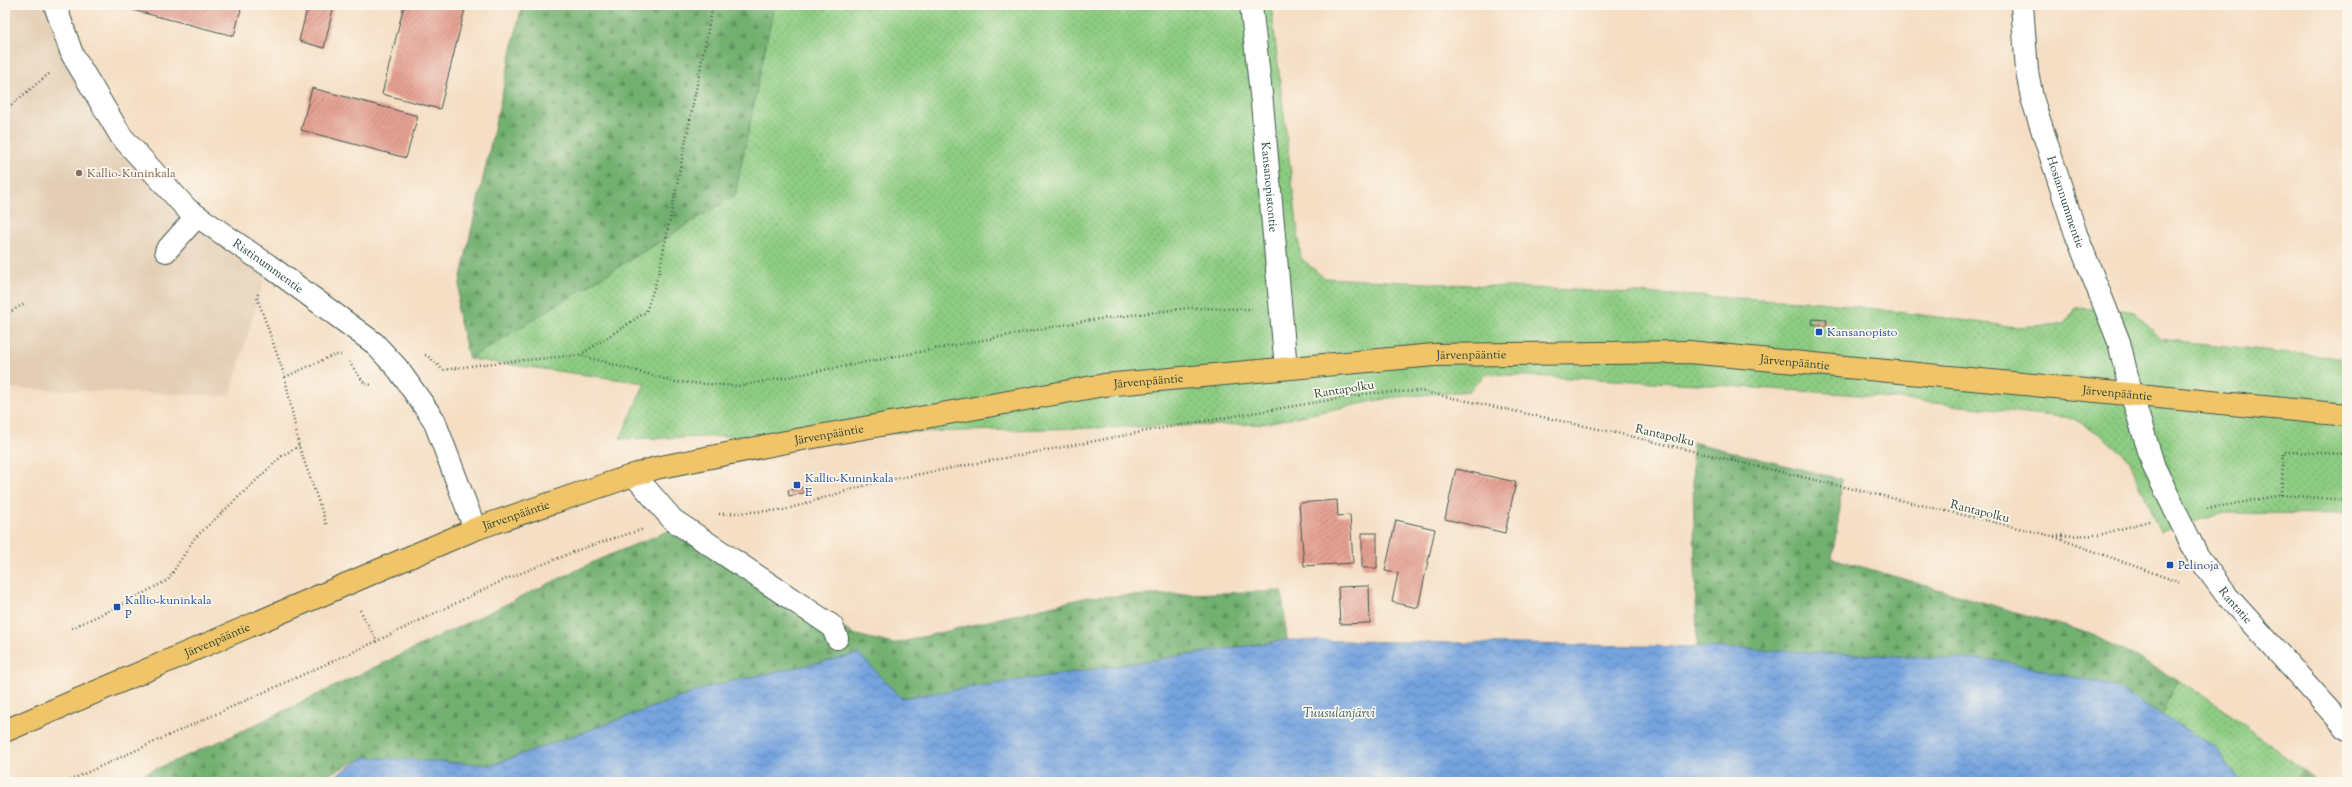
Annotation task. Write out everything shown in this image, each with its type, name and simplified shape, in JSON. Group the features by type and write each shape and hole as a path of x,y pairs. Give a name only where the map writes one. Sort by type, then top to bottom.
{"main road":[{"name":"Järvenpääntie","path":"5,731 475,529 656,468 791,441 1104,385 1434,355 1689,352 2347,415"}],"street":[{"name":"Ristinummentie","path":"55,5 72,54 121,136 186,209 268,265 374,343 398,369 434,420 475,529"},
{"name":"Kansanopistontie","path":"1251,5 1262,103 1286,368"},
{"name":"Hosiannummentie","path":"2022,5 2027,71 2032,98 2076,234 2119,342 2131,394"},
{"path":"166,251 197,216"},
{"name":"Rantatie","path":"2131,394 2154,467 2197,555 2227,596 2347,729"},
{"path":"634,475 673,520 832,626 837,638"}],"path":[{"path":"580,355 646,312 659,273 713,5"},
{"path":"5,110 72,54"},
{"path":"268,265 257,297 285,377 299,446 327,526"},
{"path":"5,315 24,304"},
{"path":"348,361 365,384 372,386 419,355 428,356 443,370 484,364 580,355 675,382 739,386 1084,321 1188,308 1281,310"},
{"path":"285,377 334,355 344,355"},
{"name":"Rantapolku","path":"717,514 784,510 873,483 1163,428 1372,393 1420,392 1608,431 2052,536 2184,585"},
{"path":"72,628 117,607 168,580 194,539 283,455 299,446"},
{"path":"2282,496 2284,452 2347,454"},
{"name":"Rantapolku","path":"2052,536 2098,535 2176,514 2282,496 2347,500"},
{"path":"66,782 377,641 504,580 586,547 673,520"},
{"path":"356,603 377,641"}],"shaded area":[{"name":"Kallio-Kuninkala","path":"5,5 55,5 72,54 187,209 268,265 230,396 5,388"}],"green space":[{"path":"522,5 774,5 735,195 469,359 457,310 461,276"},
{"path":"774,5 1271,5 1301,258 1324,278 1821,302 2015,327 2064,324 2075,308 2134,311 2160,339 2347,359 2347,514 2224,513 2160,532 2129,459 2101,435 2072,418 1861,395 1697,384 1486,374 1469,391 1389,398 1262,424 620,439 645,383 469,359 735,195"},
{"path":"1692,442 1841,479 1840,509 1832,558 2094,635 2177,680 2162,716 2115,687 2005,661 1697,647"},
{"path":"673,529 853,634 893,644 1088,597 1282,591 1287,640 901,698 859,654 715,685 491,765 365,757 312,782 126,782 225,739 600,559"},
{"path":"2177,680 2201,693 2304,770 2293,782 2239,782 2218,749 2162,716"},
{"path":"2304,770 2318,782 2293,782"}],"water":[{"name":"Tuusulanjärvi","path":"1287,640 1697,647 2005,661 2115,687 2218,749 2239,782 325,782 365,757 492,765 715,685 859,654 901,698"}],"building":[{"path":"113,5 242,5 234,36"},
{"path":"308,5 334,5 324,48 299,41"},
{"path":"404,5 466,5 440,109 382,94"},
{"path":"312,88 418,116 406,158 301,130"},
{"path":"1813,319 1827,320 1826,326 1812,324"},
{"path":"1456,469 1516,482 1505,533 1445,519"},
{"path":"807,487 808,492 789,496 788,490"},
{"path":"1337,500 1338,516 1350,515 1353,563 1304,566 1299,503"},
{"path":"1396,520 1435,529 1418,608 1392,602 1398,573 1385,571"},
{"path":"1362,533 1377,533 1377,568 1362,568"},
{"path":"1369,586 1370,623 1340,624 1338,587"}],"place":[{"name":"Kallio-Kuninkala","path":"79,173"},
{"name":"Kansanopisto","path":"1819,332"},
{"name":"Kallio-Kuninkala E","path":"797,485"},
{"name":"Pelinoja","path":"2170,565"},
{"name":"Kallio-kuninkala P","path":"117,607"}]}
